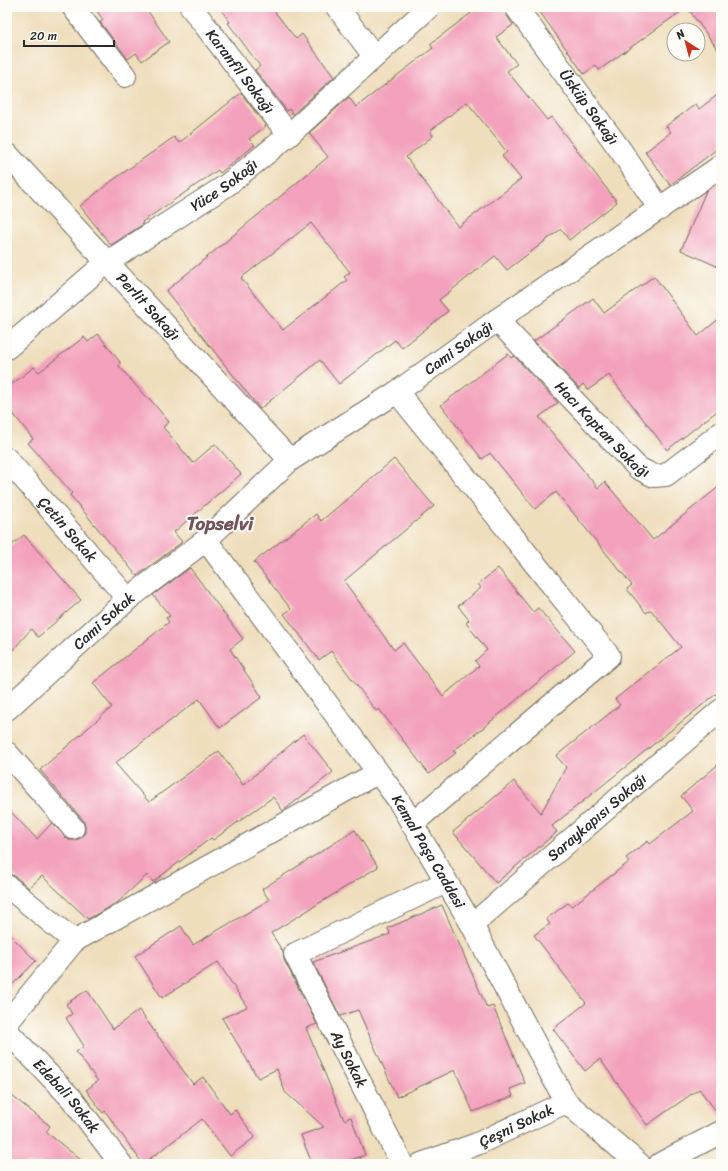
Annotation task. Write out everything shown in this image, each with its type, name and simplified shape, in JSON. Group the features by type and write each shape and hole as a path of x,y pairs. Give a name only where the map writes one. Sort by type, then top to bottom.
{"street":[{"path":"73,7 125,76"},
{"name":"Karanfil Sokağı","path":"191,7 289,135"},
{"path":"337,7 374,56"},
{"name":"Yüce Sokağı","path":"7,348 106,263 227,185 289,135 429,7"},
{"name":"Üsküp Sokağı","path":"516,7 621,151 660,208"},
{"name":"Perlit Sokağı","path":"7,154 106,263 290,460"},
{"name":"Cami Sokağı","path":"206,540 290,460 397,392 497,320 721,166"},
{"name":"Hacı Kaptan Sokağı","path":"497,320 638,468 654,476 666,474 721,433"},
{"path":"397,392 609,656 412,824"},
{"name":"Çetin Sokak","path":"7,459 128,600"},
{"name":"Kemal Paşa Caddesi","path":"206,540 397,798 472,925 566,1102 639,1164"},
{"name":"Cami Sokak","path":"7,709 128,600 206,540"},
{"name":"Saraykapısı Sokağı","path":"472,925 721,710"},
{"path":"7,753 73,828"},
{"path":"7,1023 74,941 377,773"},
{"name":"Ay Sokak","path":"402,1164 295,954 446,882"},
{"path":"7,886 74,941"},
{"name":"Edebali Sokak","path":"7,1031 72,1099 121,1164"},
{"name":"Çeşni Sokak","path":"421,1164 477,1144 566,1102"},
{"path":"660,1164 721,1132"}],"building":[{"path":"94,7 145,7 169,42 142,61 136,53 128,59 100,22 103,20"},
{"path":"219,7 271,7 296,39 302,34 334,77 293,114 289,109 287,111 255,70 260,66 228,23 230,22"},
{"path":"479,7 504,7 506,14 513,25 496,37 517,64 507,71 547,120 551,117 617,202 569,240 561,229 507,270 495,256 439,300 448,311 402,348 395,340 339,384 320,360 260,409 166,291 328,157 309,133 349,97 356,107 433,48 430,44","holes":["467,102 507,152 502,156 521,179 458,227 406,157 433,136 430,131","311,223 350,272 344,277 347,280 283,330 241,278"]},
{"path":"531,7 687,7 599,70 596,65 584,74 537,8 534,10"},
{"path":"687,7 721,7 721,54 706,33 706,22 698,22"},
{"path":"721,92 721,146 670,185 645,152 671,132 666,126 696,104 699,109"},
{"path":"241,93 266,126 249,139 255,145 220,173 218,170 142,222 142,225 111,245 80,206 113,180 174,137 179,143"},
{"path":"721,181 721,268 681,250 706,191"},
{"path":"654,276 698,336 721,317 721,408 667,450 609,375 588,390 583,384 579,388 534,341 593,298 604,313"},
{"path":"98,334 120,362 119,366 169,422 163,427 193,463 215,444 241,474 174,532 182,542 137,576 70,495 72,493 28,443 33,439 7,406 7,388 34,367 39,372 84,337 88,342"},
{"path":"508,354 511,358 514,356 558,403 539,417 598,488 605,482 653,540 721,485 721,690 552,826 557,832 496,883 453,832 514,781 541,813 566,767 556,756 620,705 615,699 681,647 651,610 646,613 627,589 632,585 556,492 535,509 490,453 482,459 441,405"},
{"path":"394,459 434,506 344,581 394,650 403,643 443,696 479,666 475,661 487,650 466,623 469,620 458,606 481,588 478,584 498,568 533,612 538,608 575,651 483,728 453,751 456,753 429,774 379,709 376,711 331,651 319,660 284,614 291,609 254,562 316,514 321,521"},
{"path":"24,535 81,600 38,637 31,629 7,657 7,549"},
{"path":"190,568 243,639 230,649 262,697 220,728 199,699 115,763 149,802 219,751 243,785 303,734 333,772 283,811 273,797 213,840 211,838 153,882 147,875 118,902 88,919 42,876 29,888 15,876 7,874 7,808 37,839 52,823 69,840 76,840 82,837 85,832 83,820 40,770 112,707 93,683 169,622 166,618 170,616 153,595"},
{"path":"721,762 721,1117 699,1089 647,1125 600,1059 585,1071 553,1029 586,1003 534,935 550,924 546,919 568,903 572,906 629,862 626,858 648,841 650,844 693,811 681,796"},
{"path":"355,830 378,867 271,933 283,952 284,960 317,1024 306,1028 344,1120 351,1117 365,1155 360,1157 361,1159 359,1157 340,1164 312,1164 301,1135 324,1127 285,1092 277,1069 258,1078 222,1018 247,1007 218,962 162,998 135,956 181,926 193,945 269,900 262,889"},
{"path":"442,905 487,1008 493,1006 525,1083 510,1089 513,1096 473,1112 455,1070 397,1097 358,1010 340,1016 313,962 390,934 388,928"},
{"path":"7,932 36,961 7,990"},
{"path":"87,990 113,1029 139,1010 193,1084 203,1077 230,1114 235,1110 255,1137 230,1156 202,1119 143,1164 105,1111 103,1113 86,1090 98,1081 76,1052 84,1046 66,1018 72,1014 66,1004"},
{"path":"7,1092 50,1126 46,1132 86,1164 7,1164"}],"district":[{"name":"Topselvi","path":"220,523"}]}
